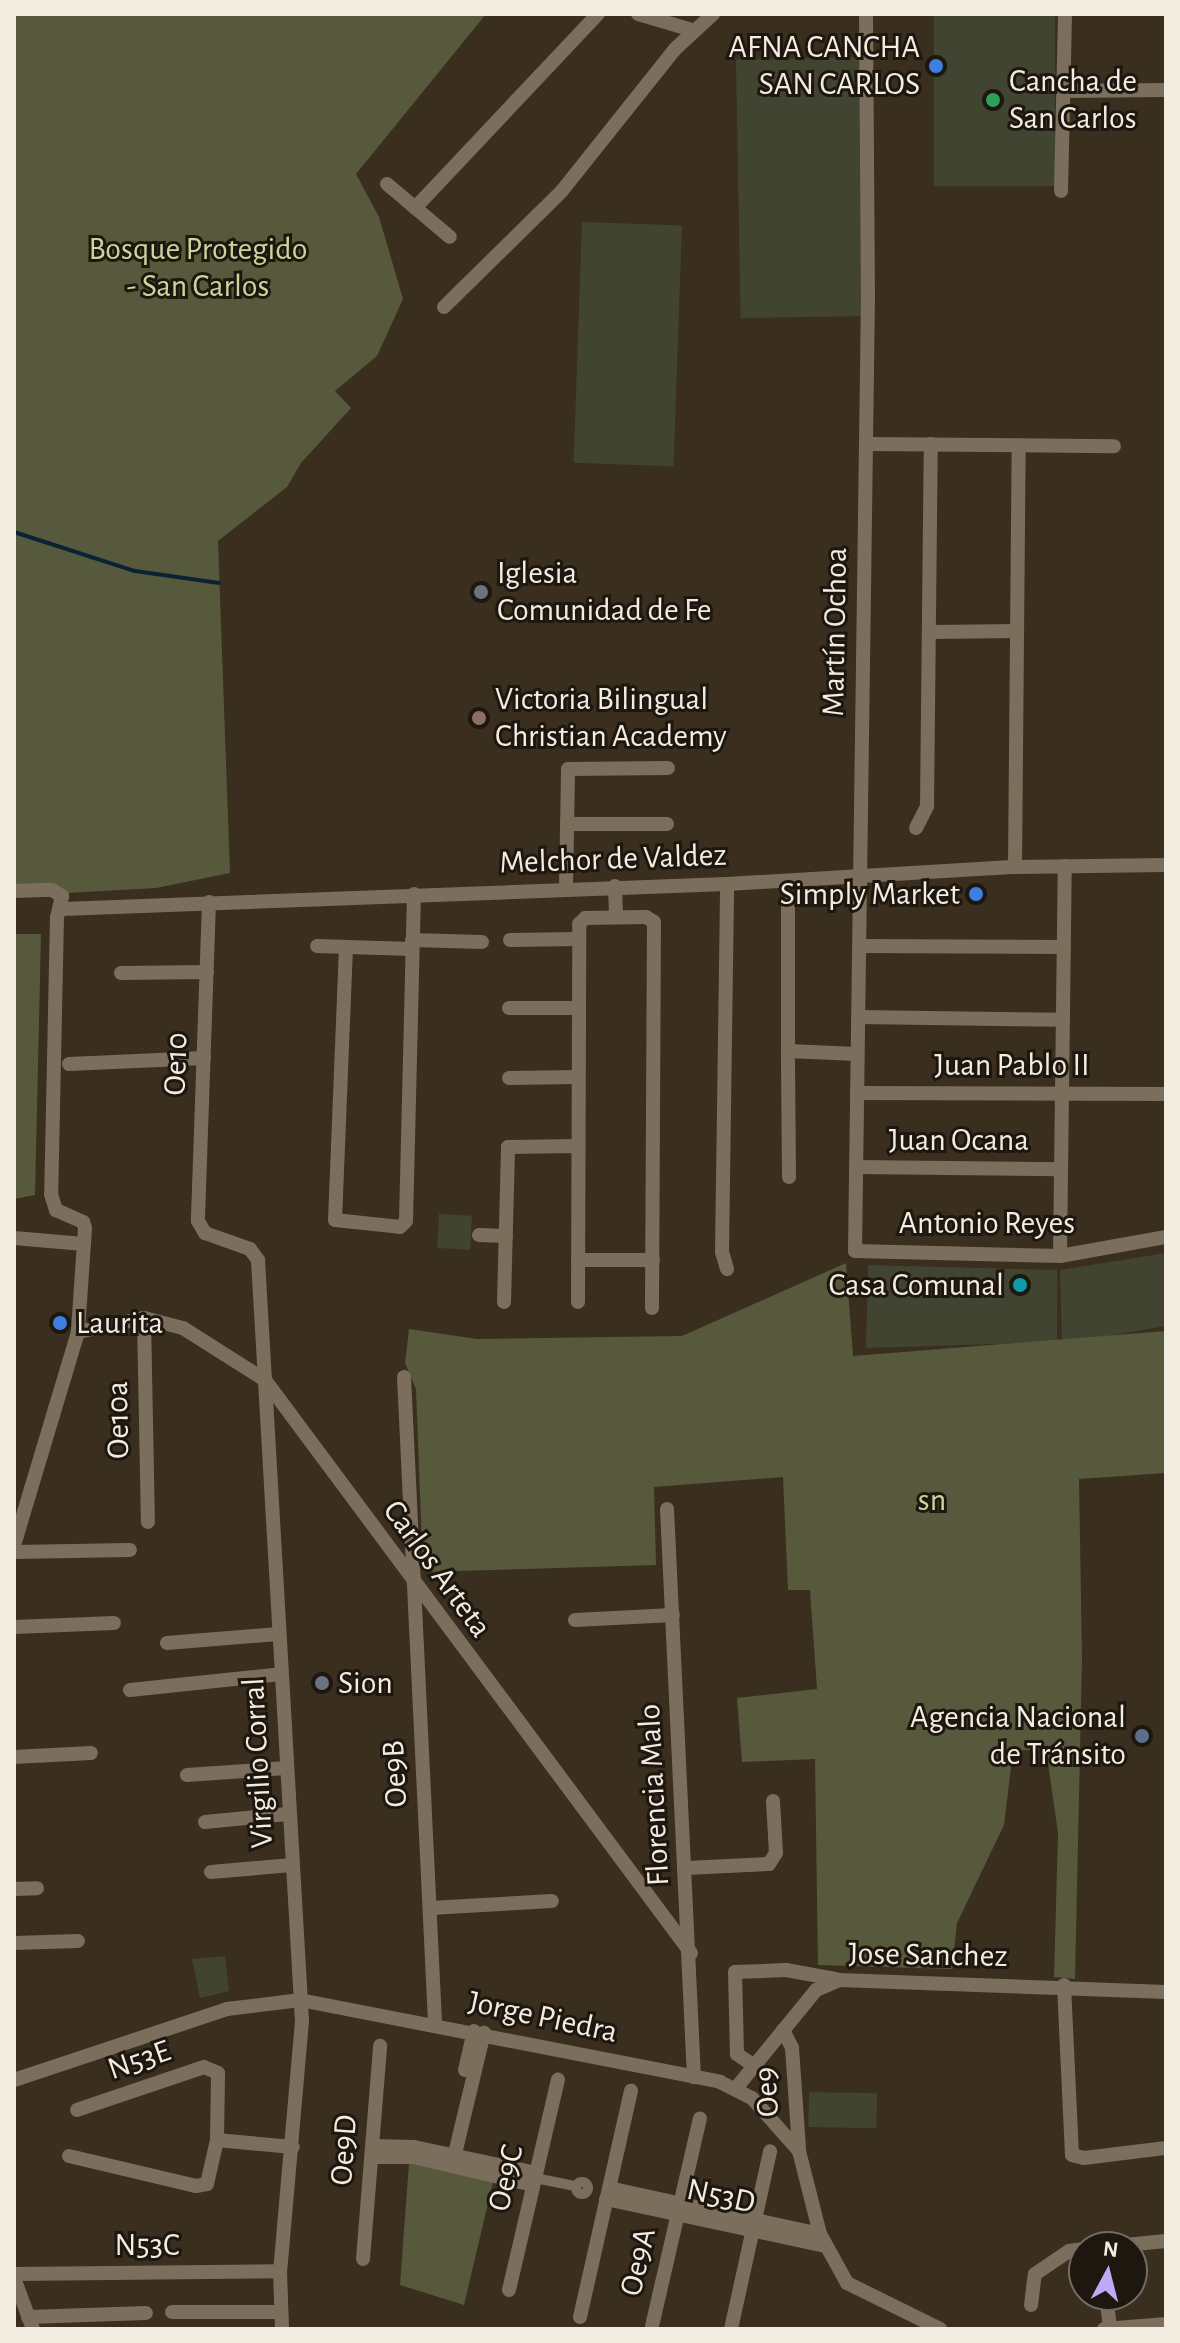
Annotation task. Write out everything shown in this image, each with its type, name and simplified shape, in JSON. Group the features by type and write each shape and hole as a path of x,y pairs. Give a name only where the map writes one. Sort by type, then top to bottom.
{"street":[{"path":"415,208 598,14"},
{"path":"638,14 692,30"},
{"path":"444,307 561,192 692,30 713,14"},
{"name":"Martín Ochoa","path":"855,1251 866,444 866,14"},
{"path":"1061,191 1065,14"},
{"path":"1063,91 1166,90"},
{"path":"387,184 450,237"},
{"path":"866,444 1114,446"},
{"path":"916,828 927,806 932,632 931,444"},
{"path":"1015,867 1019,446"},
{"path":"932,632 1017,631"},
{"path":"566,887 568,769 668,768"},
{"path":"567,824 667,824"},
{"name":"Melchor de Valdez","path":"62,909 566,887 727,884 1015,867 1166,865"},
{"path":"1060,1256 1065,866"},
{"path":"727,884 722,1252 727,1269"},
{"path":"615,886 616,917"},
{"path":"14,891 52,890 62,896 62,909 57,917 51,1194 56,1210 83,1222 84,1244 78,1332 14,1545"},
{"path":"346,947 335,1220 400,1227 406,1221 414,894"},
{"name":"Oe10","path":"201,1228 209,902"},
{"path":"788,904 789,1177"},
{"path":"578,1302 580,920 646,917 654,922 652,1308"},
{"path":"510,940 578,939"},
{"path":"317,946 482,942"},
{"path":"859,946 1064,947"},
{"path":"121,973 207,972"},
{"path":"509,1008 578,1008"},
{"path":"858,1017 1063,1020"},
{"path":"788,1051 857,1054"},
{"path":"69,1064 204,1058"},
{"path":"509,1078 578,1077"},
{"name":"Juan Pablo II","path":"857,1093 1166,1094"},
{"path":"504,1302 508,1147 578,1146"},
{"name":"Juan Ocana","path":"856,1167 1061,1169"},
{"name":"Virgilio Corral","path":"201,1228 250,1249 258,1260 300,2000 293,2147 280,2271 282,2329"},
{"path":"479,1235 506,1236"},
{"name":"Antonio Reyes","path":"855,1251 1060,1256 1166,1237"},
{"path":"14,1238 84,1244"},
{"path":"578,1260 653,1260"},
{"name":"Carlos Arteta","path":"78,1332 144,1318 183,1328 265,1380 413,1585 691,1953"},
{"name":"Oe10a","path":"144,1318 148,1522"},
{"name":"Oe9B","path":"404,1377 435,2023"},
{"name":"Florencia Malo","path":"667,1509 691,1953 694,2077"},
{"path":"14,1552 130,1550"},
{"path":"575,1620 673,1615"},
{"path":"14,1627 114,1623"},
{"path":"167,1643 278,1634"},
{"path":"130,1690 281,1674"},
{"path":"14,1757 91,1753"},
{"path":"187,1775 286,1768"},
{"path":"686,1868 769,1864 776,1853 773,1801"},
{"path":"205,1822 288,1814"},
{"path":"211,1872 292,1865"},
{"path":"14,1889 37,1888"},
{"path":"430,1908 552,1901"},
{"path":"14,1943 78,1941"},
{"path":"756,2067 737,2054 735,1972 786,1970 839,1980"},
{"name":"Jose Sanchez","path":"737,2087 816,1990 839,1980 1064,1985 1166,1992"},
{"path":"1064,1985 1072,2155 1084,2158 1166,2148"},
{"name":"Jorge Piedra","path":"14,2080 227,2009 300,2000 435,2023 737,2087 775,2118 799,2151 823,2240 840,2274 858,2291 940,2329"},
{"name":"Oe9","path":"783,2030 792,2048 799,2151"},
{"path":"449,2160 479,2032"},
{"name":"Oe9D","path":"363,2259 380,2046"},
{"name":"N53E","path":"77,2110 204,2067 218,2073 217,2140"},
{"name":"Oe9C","path":"509,2290 558,2080"},
{"path":"580,2317 631,2091"},
{"name":"Oe9A","path":"652,2326 700,2118"},
{"path":"69,2156 196,2186 207,2184 217,2140 293,2147"},
{"path":"372,2151 449,2160 575,2186 584,2182 588,2189 608,2193"},
{"path":"731,2329 770,2151"},
{"name":"N53D","path":"608,2193 823,2240"},
{"path":"1031,2305 1035,2274 1068,2252"},
{"name":"N53C","path":"14,2276 280,2271"},
{"path":"14,2276 31,2323 146,2313"},
{"path":"172,2312 280,2312"},
{"path":"1104,2329 1166,2324"}],"green space":[{"name":"Bosque Protegido - San Carlos","path":"14,14 486,14 356,174 379,217 403,299 377,356 335,391 351,408 301,463 287,487 218,541 230,873 156,888 14,896"},
{"name":"Cancha de San Carlos","path":"934,14 1055,14 1055,186 934,186"},
{"path":"862,57 867,316 741,318 736,59"},
{"path":"582,222 682,225 674,466 574,463"},
{"path":"14,934 41,934 35,1195 14,1199"},
{"path":"439,1214 472,1216 470,1250 437,1248"},
{"path":"1166,1253 1166,1326 1062,1344 1060,1270"},
{"name":"sn","path":"846,1263 853,1356 1166,1331 1166,1473 1079,1479 1082,1659 1075,1979 1054,1977 1058,1833 1046,1749 1013,1751 1004,1825 957,1923 952,1969 818,1965 815,1759 742,1762 737,1698 817,1689 810,1590 788,1590 783,1477 654,1487 656,1565 423,1572 416,1389 405,1363 409,1329 477,1339 682,1336"},
{"path":"868,1265 1057,1270 1057,1342 866,1348"},
{"path":"225,1956 229,1991 200,1998 192,1959"},
{"path":"809,2092 877,2093 876,2128 808,2127"},
{"path":"409,2163 493,2182 464,2305 400,2285"}],"waterway":[{"path":"14,532 135,571 219,583"}],"place":[{"name":"AFNA CANCHA SAN CARLOS","path":"936,66"},
{"name":"Cancha de San Carlos","path":"993,100"},
{"name":"Iglesia Comunidad de Fe","path":"481,592"},
{"name":"Victoria Bilingual Christian Academy","path":"479,718"},
{"name":"Simply Market","path":"976,894"},
{"name":"Casa Comunal","path":"1020,1285"},
{"name":"Laurita","path":"60,1323"},
{"name":"Sion","path":"322,1683"},
{"name":"Agencia Nacional de Tránsito","path":"1142,1736"}]}
